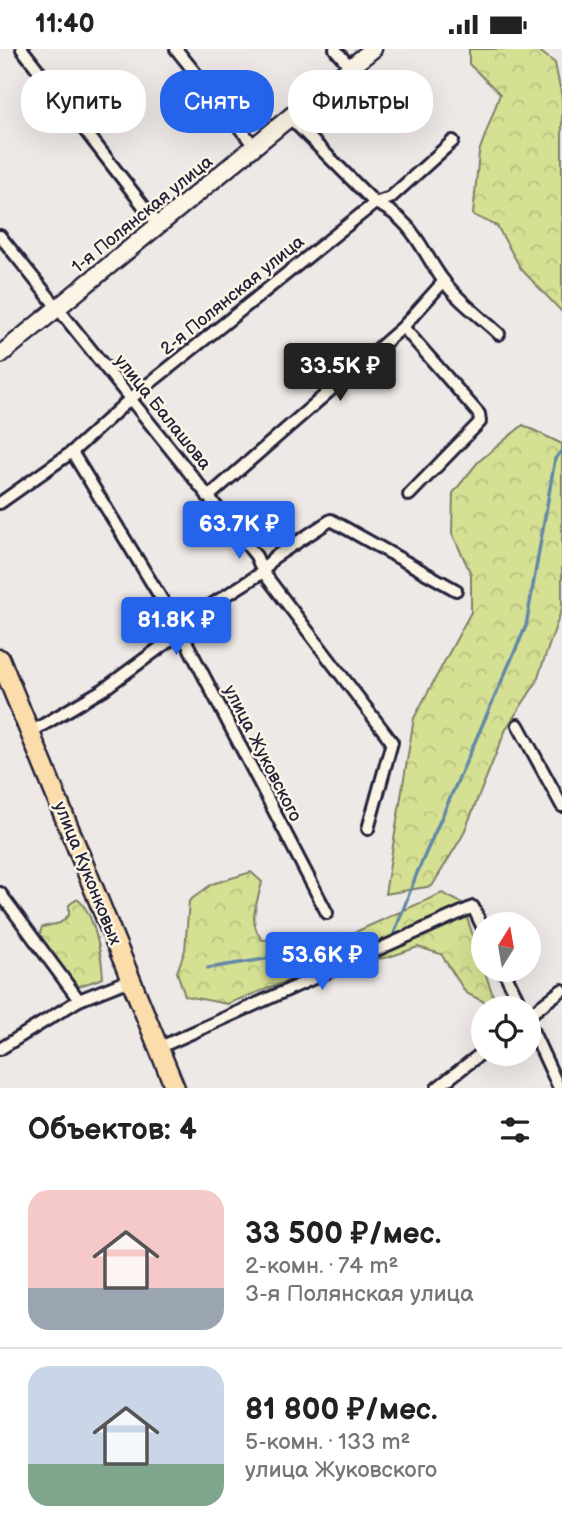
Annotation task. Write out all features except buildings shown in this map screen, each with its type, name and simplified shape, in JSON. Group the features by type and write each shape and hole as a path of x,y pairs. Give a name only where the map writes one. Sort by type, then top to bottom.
{"main road":[{"name":"улица Куконковых","path":"0,659 175,1088"},
{"name":"улица Куконковых","path":"0,684 165,1088"}],"street":[{"path":"22,49 159,226"},
{"path":"176,49 255,146"},
{"path":"335,49 351,68"},
{"name":"1-я Полянская улица","path":"349,70 373,49"},
{"name":"1-я Полянская улица","path":"0,355 288,119"},
{"path":"304,133 375,203 391,210 421,241 444,281 499,334"},
{"name":"2-я Полянская улица","path":"0,503 72,452 130,399 375,203 390,198 453,141"},
{"name":"улица Балашова","path":"0,236 256,557 263,572 392,743 369,829"},
{"path":"208,497 403,327 444,281"},
{"path":"403,327 479,414 480,422 409,495"},
{"name":"улица Жуковского","path":"72,452 99,491 178,626 327,912"},
{"path":"31,732 104,689 169,641 178,626 263,572 273,558 331,520 456,590"},
{"path":"518,725 542,764 562,806"},
{"path":"0,893 79,1000"},
{"path":"158,1048 472,907 475,912"},
{"path":"0,1049 79,1000 122,982"},
{"path":"541,1008 562,990"},
{"path":"541,1048 559,1088"},
{"path":"437,1088 471,1061"}],"green space":[{"path":"469,49 537,49 555,63 562,98 562,312 521,269 497,226 473,215 479,152 500,94 469,64"},
{"path":"523,425 562,444 562,608 536,683 506,729 463,835 432,886 385,894 414,718 471,612 471,574 452,533 453,493 478,462"},
{"path":"251,872 262,882 254,919 257,933 262,940 351,934 442,893 462,903 471,930 471,982 488,982 493,996 472,996 466,993 441,954 418,947 389,957 313,971 227,1004 185,996 177,972 185,950 189,901 212,884"},
{"path":"77,899 88,913 92,924 99,947 103,978 77,987 39,937 42,927 60,923 69,915 69,905"}],"waterway":[{"path":"208,968 392,939 417,873 526,626 555,459 562,450"}]}
